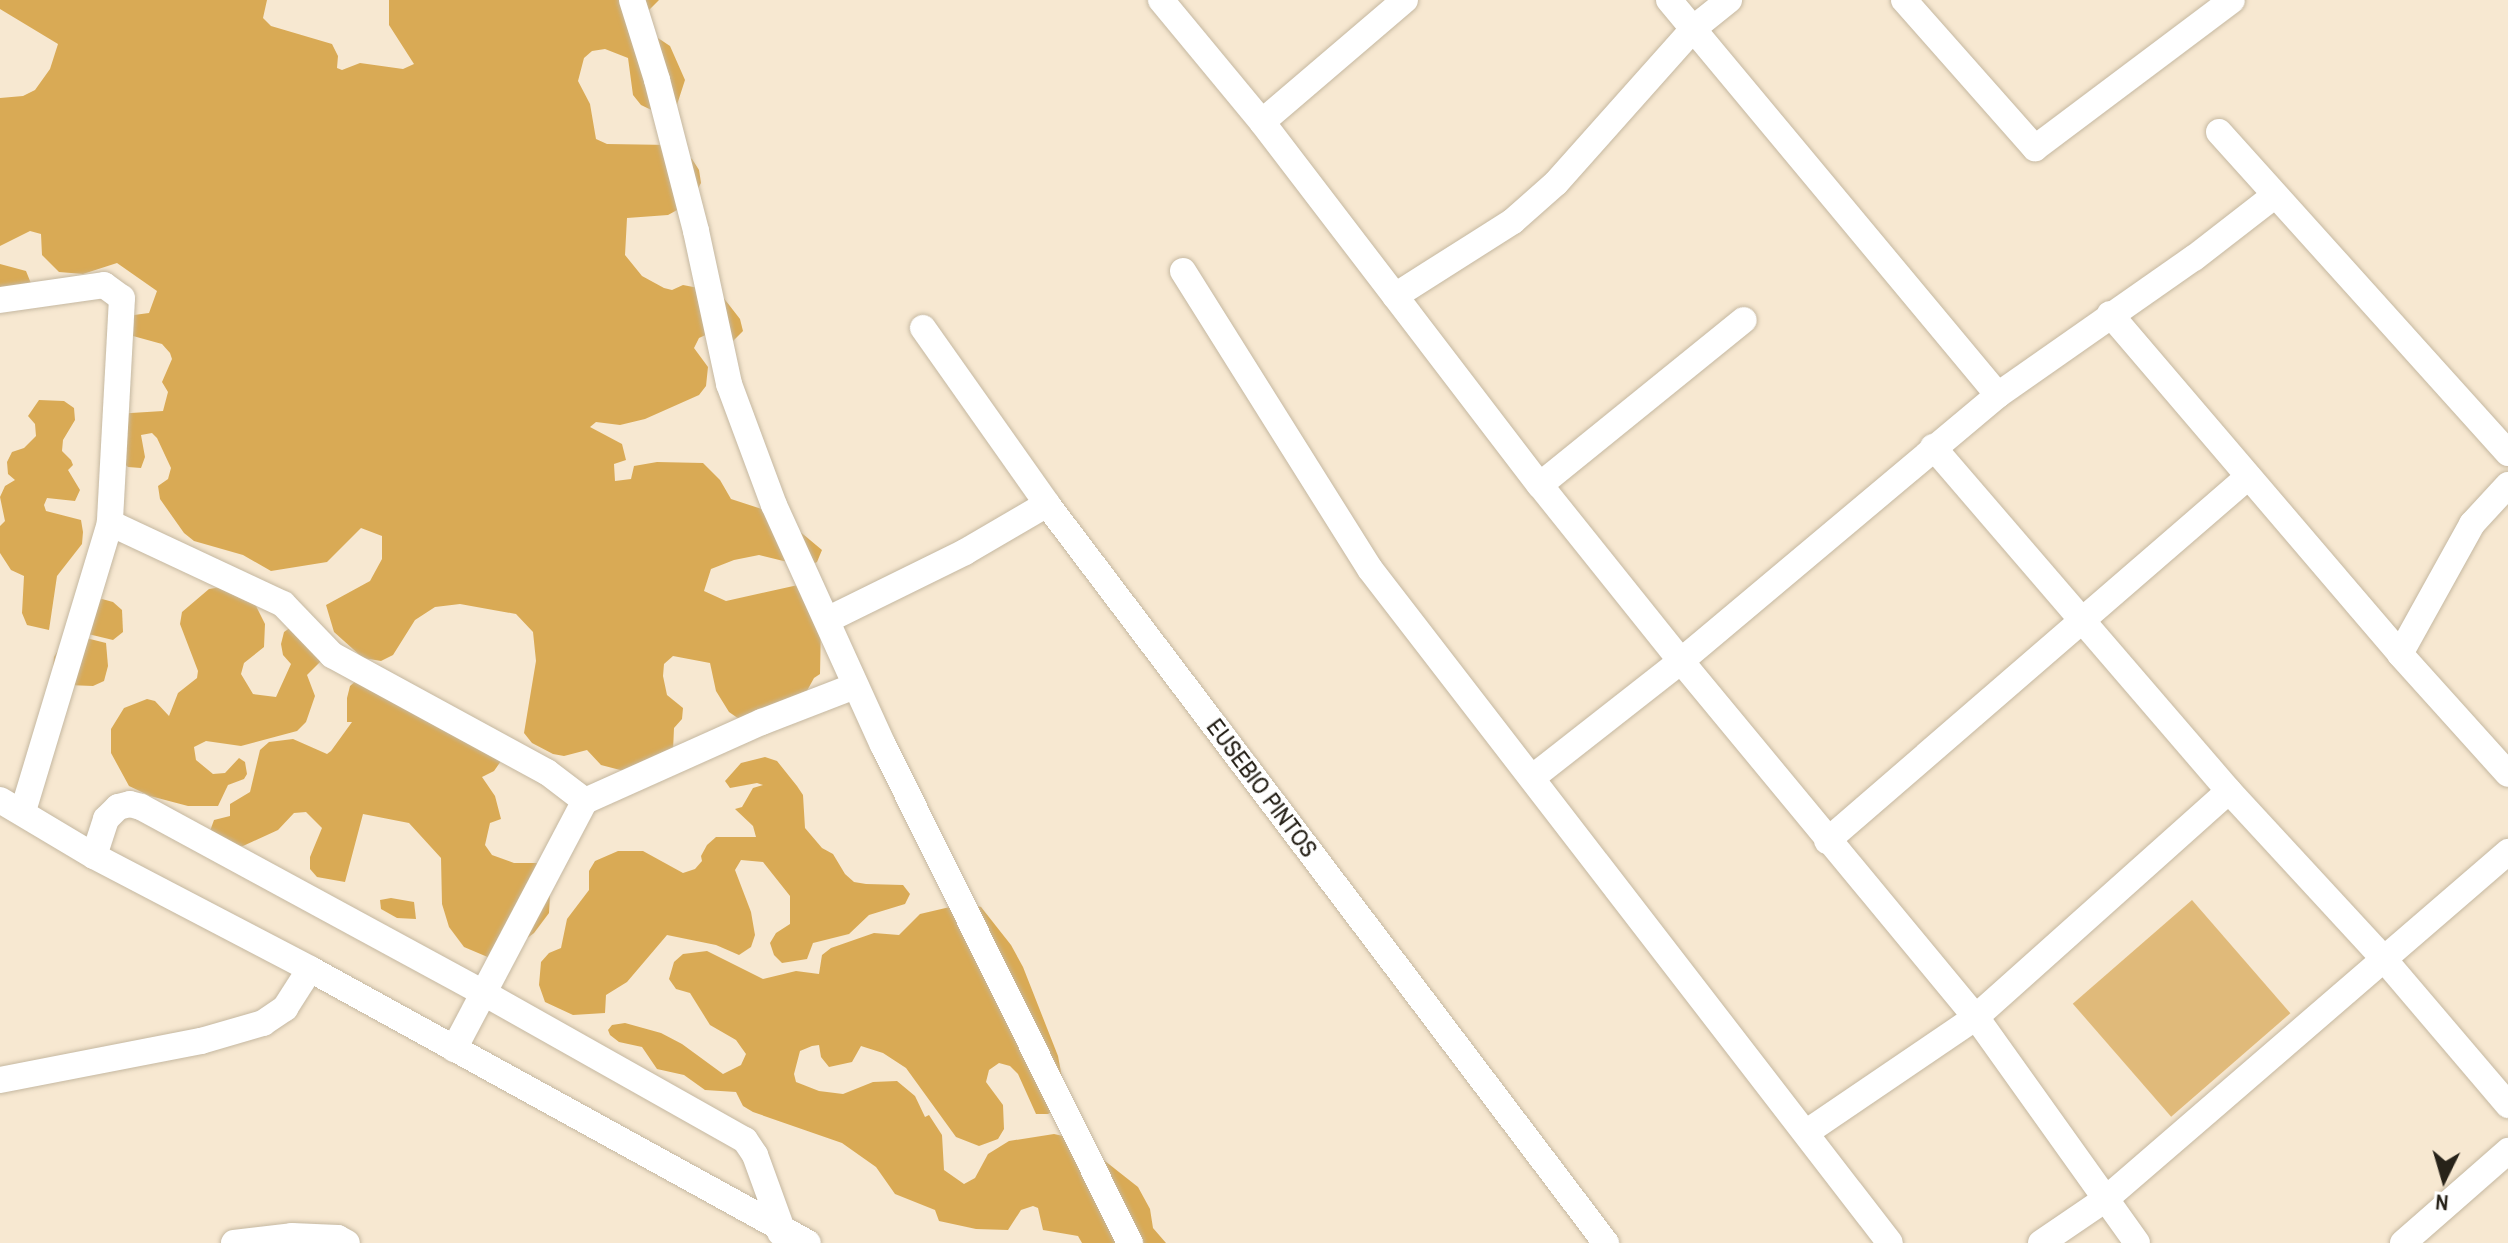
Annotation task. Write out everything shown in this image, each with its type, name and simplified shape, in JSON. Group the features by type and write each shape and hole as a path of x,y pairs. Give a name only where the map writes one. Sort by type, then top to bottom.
{"street":[{"path":"632,0 657,80 696,231 729,384 774,505 855,686 1130,1243"},
{"path":"1161,0 1262,122 1540,485 1681,661 1827,841 1976,1017 2137,1243"},
{"path":"1262,122 1405,0"},
{"path":"1669,0 1998,395"},
{"path":"1395,296 1513,221 1535,202 1694,28 1729,0"},
{"path":"1904,0 2035,148 2232,0"},
{"path":"2219,132 2508,453"},
{"path":"1533,777 1681,661 1998,395 2194,258 2274,196"},
{"path":"1183,271 1370,569 1890,1243"},
{"path":"0,300 104,285 122,298 110,523 11,806 94,856 310,969 454,1049 778,1236 808,1243"},
{"path":"2110,314 2400,654 2508,774"},
{"path":"1540,485 1744,320"},
{"name":"EUSEBIO PINTOS","path":"923,328 1047,504 1606,1243"},
{"path":"1933,447 2229,791 2383,958 2508,1105"},
{"path":"1827,841 2248,477"},
{"path":"2400,654 2472,524 2508,485"},
{"path":"827,620 951,560 1047,504"},
{"path":"110,523 283,604 332,655 547,772 585,801"},
{"path":"454,1049 585,801 762,722 855,686"},
{"path":"1807,1132 1976,1017 2229,791"},
{"path":"94,856 106,819 118,807 130,804 141,807 482,992 745,1140 755,1155 778,1236"},
{"path":"2041,1243 2107,1198 2508,852"},
{"path":"0,1080 201,1041 263,1023 285,1008 310,969"},
{"path":"2403,1243 2508,1151"},
{"path":"234,1243 292,1236 338,1238 347,1243"}],"shaded area":[{"path":"0,0 267,0 263,18 271,26 332,44 338,56 337,68 342,70 360,63 403,69 414,64 389,25 389,0 659,0 647,12 652,34 670,46 685,80 674,114 662,115 641,105 633,95 628,58 605,49 592,51 584,58 578,81 590,104 596,139 607,144 670,145 692,159 699,170 701,183 690,203 668,215 627,218 625,255 642,276 664,288 672,290 683,285 719,292 740,319 743,331 731,343 710,333 699,338 694,348 708,367 706,386 699,395 645,419 620,425 596,422 590,427 622,444 626,460 614,464 615,481 631,479 634,466 657,462 703,463 720,480 731,499 780,515 822,550 817,562 808,567 759,555 734,560 711,569 704,591 726,601 798,585 821,624 820,674 814,678 803,698 742,721 729,712 716,691 710,663 673,656 664,664 663,676 667,695 683,708 682,719 674,728 673,751 624,771 601,765 587,750 564,756 553,754 532,743 524,733 536,661 533,632 516,614 460,604 435,607 415,620 393,655 381,661 363,658 334,632 326,605 370,581 382,559 382,536 361,528 327,562 271,571 243,555 194,541 184,533 160,499 158,486 168,479 171,468 157,438 152,433 141,435 145,457 141,468 128,467 119,459 115,414 163,411 168,392 162,382 172,359 170,353 162,344 133,336 134,315 149,313 157,291 117,263 83,274 59,272 42,255 41,234 30,231 0,246 0,98 23,96 35,90 50,69 58,44 0,9"},
{"path":"0,264 26,271 32,286 0,298"},
{"path":"39,400 64,401 74,408 75,420 63,440 62,451 71,460 73,465 68,470 80,490 75,501 47,498 44,505 46,511 81,520 83,532 82,544 57,576 49,630 27,625 22,613 24,576 11,570 0,553 0,526 5,521 0,497 5,486 15,480 8,474 7,462 12,452 24,448 36,436 35,424 28,416"},
{"path":"221,587 254,602 265,624 264,647 244,663 241,674 253,694 276,697 291,664 283,655 281,644 284,632 294,625 325,657 307,675 315,696 306,722 297,731 241,746 206,741 194,747 196,760 213,774 225,773 239,758 245,762 247,774 244,779 228,785 218,806 188,806 150,796 129,786 111,753 111,729 124,708 147,699 155,701 169,716 178,693 197,678 198,671 180,624 182,612 209,589"},
{"path":"102,599 113,602 122,610 123,632 113,640 84,633 90,601"},
{"path":"86,638 106,643 108,666 104,681 93,686 68,685 53,669 54,657 60,647"},
{"path":"358,679 501,761 494,771 482,777 495,796 501,819 490,823 485,845 492,855 514,863 536,863 546,868 550,895 549,913 534,933 497,961 464,947 449,927 442,904 441,858 409,823 363,814 345,882 317,877 310,869 310,857 322,828 306,812 294,813 278,830 243,846 237,847 210,831 214,820 230,816 230,804 250,792 260,750 269,742 293,739 327,754 331,751 352,722 347,722 347,698 350,686"},
{"path":"765,757 777,761 797,786 803,795 805,828 822,848 833,854 845,874 854,882 903,885 910,894 905,904 869,915 849,934 813,943 807,959 782,963 774,955 770,943 776,933 790,924 790,896 763,862 741,860 735,870 751,912 755,935 751,947 739,955 716,945 667,935 627,982 606,995 605,1013 573,1015 545,1002 539,985 541,962 549,953 561,948 567,919 589,890 589,871 595,861 618,851 643,851 683,873 695,869 702,861 701,856 707,845 716,837 756,837 753,826 735,809 742,807 753,788 763,785 757,783 730,788 725,781 741,763"},
{"path":"391,898 414,902 416,919 397,918 381,909 380,900"},
{"path":"2192,900 2290,1013 2171,1117 2073,1004"},
{"path":"967,903 981,907 1011,945 1023,967 1058,1056 1063,1083 1058,1108 1048,1114 1036,1114 1018,1074 1010,1066 999,1063 989,1070 986,1082 1003,1105 1004,1129 998,1139 979,1146 956,1137 906,1068 883,1053 861,1046 852,1062 829,1067 821,1057 819,1045 812,1046 800,1051 794,1074 796,1082 819,1091 843,1094 873,1082 897,1081 915,1096 925,1117 929,1115 942,1135 944,1170 964,1184 975,1178 988,1154 1009,1141 1054,1134 1077,1139 1138,1187 1150,1209 1153,1228 1166,1243 1082,1243 1078,1236 1043,1230 1038,1208 1033,1206 1021,1210 1008,1230 976,1229 939,1221 935,1210 895,1194 876,1167 842,1143 753,1112 743,1106 736,1092 705,1090 684,1075 657,1069 642,1047 619,1042 608,1030 612,1025 625,1023 661,1033 682,1044 723,1074 741,1065 746,1054 736,1040 710,1025 690,993 676,989 669,979 674,962 683,954 707,951 763,979 796,971 819,974 822,955 831,948 874,933 899,935 920,914"}]}
